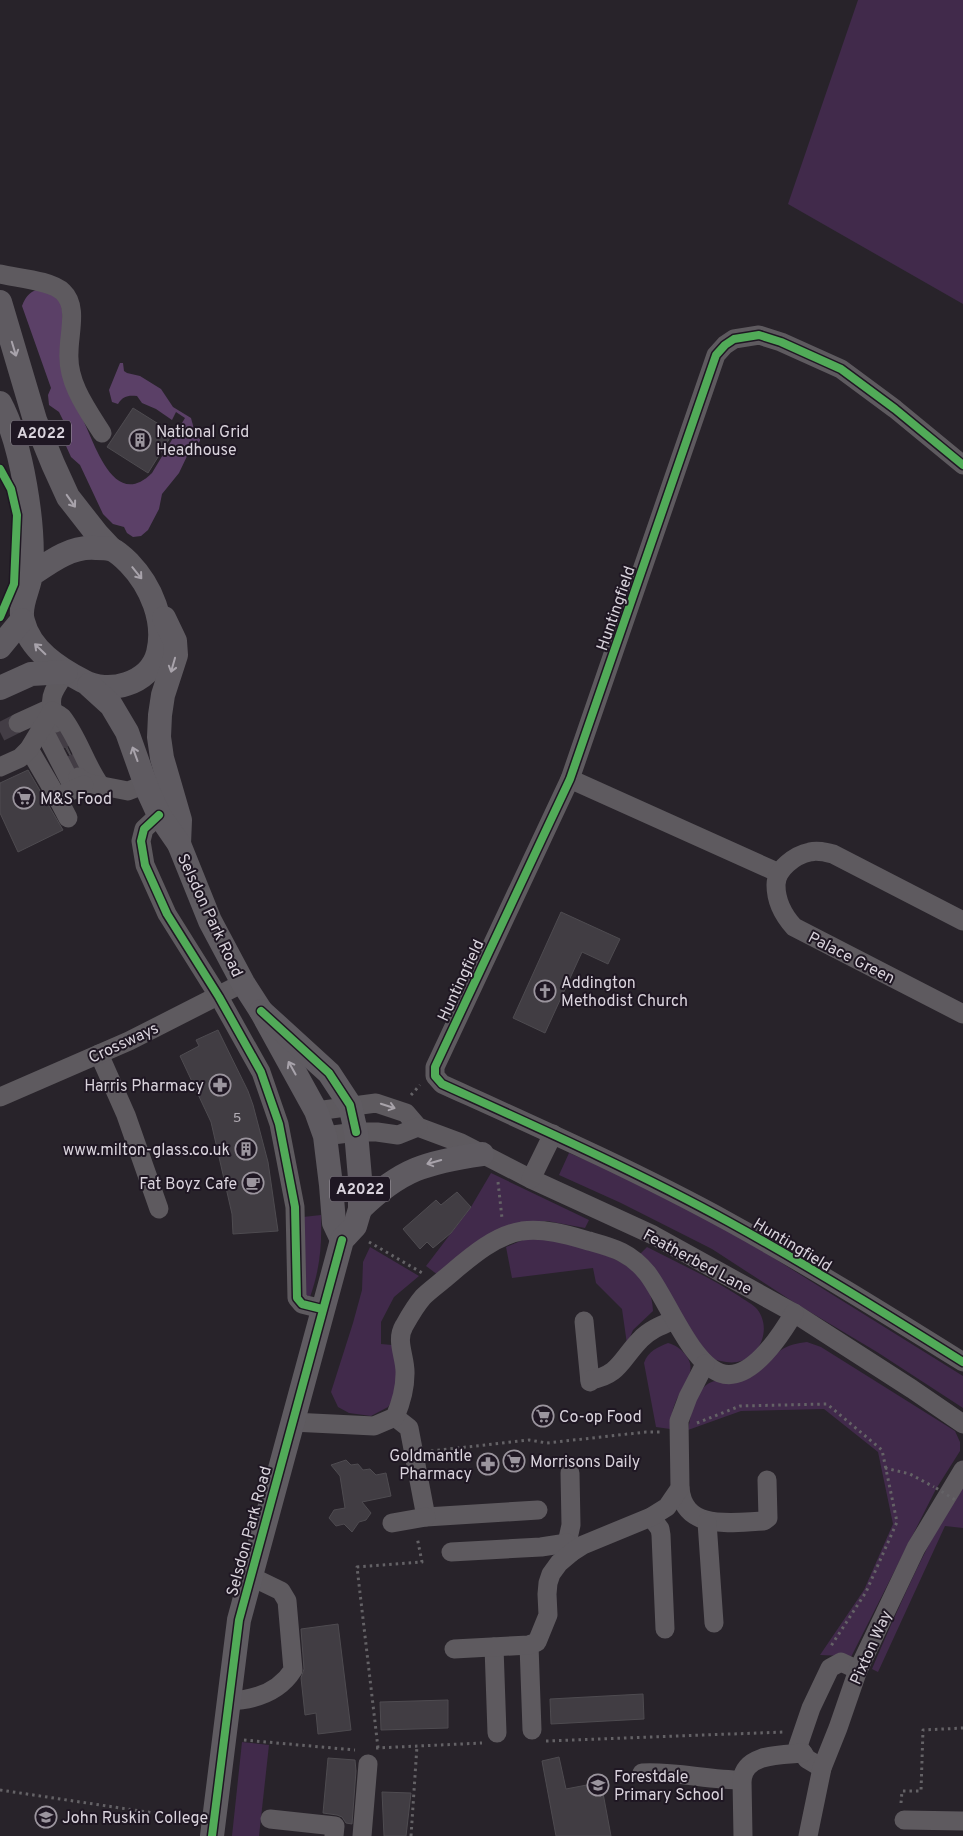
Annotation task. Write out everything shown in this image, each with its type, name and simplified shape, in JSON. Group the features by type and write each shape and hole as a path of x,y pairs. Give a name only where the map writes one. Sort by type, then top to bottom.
{"main road":[{"name":"A2022","path":"0,302 35,420 68,497 96,534 111,549"},
{"name":"A2022","path":"0,403 16,446 32,530 31,575"},
{"path":"94,547 111,549 122,556 142,578 155,604 160,628 160,639 157,655 151,666 140,677 122,686 89,684 66,672 51,661 32,642 22,620 24,597 31,575 67,552 94,547"},
{"name":"Selsdon Park Road","path":"155,604 164,617 175,641 176,655 163,695 159,738 168,782 177,805 180,820 179,844"},
{"path":"0,647 22,620"},
{"path":"0,688 31,674 66,672"},
{"name":"Selsdon Park Road","path":"89,684 116,712 127,732 159,815 179,844 210,921 243,983 261,1011 316,1110 325,1136 332,1185 334,1223 342,1240"},
{"name":"Selsdon Park Road","path":"212,1836 239,1620 342,1240 355,1226 360,1209 360,1178 356,1132 350,1105 329,1073 261,1011"},
{"path":"360,1209 385,1186 408,1172 435,1161 489,1157"}],"street":[{"path":"0,274 49,284 64,292 72,312 68,354 72,380 84,405 102,433"},
{"name":"Huntingfield","path":"963,465 896,409 841,369 781,342 759,335 734,339 716,355 570,780 434,1067 435,1076 442,1084 553,1134 729,1222 963,1362"},
{"path":"0,426 16,446"},
{"path":"66,672 53,692 50,729 85,784"},
{"path":"18,723 51,709"},
{"path":"51,709 61,716 76,740 90,772 85,784"},
{"path":"0,767 20,758 50,729"},
{"path":"29,749 68,818"},
{"path":"570,780 779,873 788,863 800,855 811,852 833,854 963,921"},
{"path":"57,797 85,784 128,791 146,784"},
{"path":"159,815 144,829 141,841 145,865 167,914 219,997 261,1072 279,1124 295,1207 297,1298 302,1304 322,1309"},
{"name":"Palace Green","path":"779,873 776,884 778,899 787,919 794,927 963,1014"},
{"name":"Crossways","path":"0,1097 99,1054 219,997 243,983"},
{"path":"99,1054 126,1115 159,1209"},
{"name":"Featherbed Lane","path":"316,1110 376,1103 406,1113 418,1127 460,1143 532,1179 653,1235 794,1313 963,1424"},
{"path":"325,1136 356,1132 398,1135 418,1127"},
{"path":"532,1179 553,1134"},
{"path":"292,1422 374,1426 395,1417 403,1399 406,1372 400,1340 402,1327 422,1298 473,1255 504,1236 523,1231 545,1231 619,1249 647,1274 674,1320 705,1364 719,1373 730,1375 742,1372 758,1361 787,1325 794,1313"},
{"path":"584,1321 590,1381 603,1378 620,1365 641,1338 674,1320"},
{"path":"705,1364 679,1422 680,1495 687,1510 707,1522 764,1522 768,1518 767,1480"},
{"path":"395,1417 409,1428 414,1453 420,1519"},
{"name":"Pixton Way","path":"808,1836 822,1768 858,1670 916,1548 963,1470"},
{"path":"454,1649 529,1645 537,1642 548,1615 547,1594 551,1574 570,1548 570,1473"},
{"path":"451,1552 549,1547 570,1548 652,1517 667,1507 680,1488"},
{"path":"392,1523 420,1519 538,1510"},
{"path":"652,1517 660,1529 661,1535 665,1629"},
{"path":"707,1522 714,1623"},
{"path":"229,1701 246,1700 268,1693 288,1679 293,1670 287,1601 281,1591 250,1576"},
{"path":"529,1645 532,1730"},
{"path":"494,1646 497,1733"},
{"path":"822,1768 807,1760 798,1746 811,1708 830,1668 841,1662 858,1670"},
{"path":"743,1836 742,1780 746,1767 753,1762 772,1756 803,1753"},
{"path":"362,1836 368,1764"},
{"path":"642,1773 672,1773 718,1780 742,1780"},
{"path":"902,1816 963,1821"},
{"path":"270,1819 334,1826 334,1836"}],"path":[{"path":"406,1100 424,1082 435,1076"},
{"path":"489,1157 504,1236"},
{"path":"367,1240 440,1284"},
{"path":"414,1453 529,1440 547,1443 646,1432 680,1432 740,1406 827,1404 882,1450 897,1522 866,1592 822,1659 830,1668"},
{"path":"886,1468 910,1474 957,1501"},
{"path":"378,1748 358,1567 422,1562 420,1519"},
{"path":"902,1816 902,1791 921,1791 923,1730 963,1728"},
{"path":"411,1836 417,1746"},
{"path":"0,1790 183,1817"}],"shaded area":[{"path":"858,0 963,0 963,304 788,204"},
{"path":"42,288 61,300 70,389 98,453 111,474 120,481 129,484 140,482 152,473 185,418 176,412 172,420 156,409 142,403 137,396 126,397 118,404 112,402 109,390 120,363 123,363 124,371 127,373 140,376 161,389 173,407 191,418 194,429 200,435 200,441 189,452 179,473 162,494 159,509 148,530 141,536 133,537 127,533 124,527 113,524 103,514 80,465 71,457 62,437 66,426 59,412 49,405 48,395 51,388 22,306 29,294"},
{"path":"569,1153 633,1180 727,1229 963,1376 963,1408 712,1249 621,1203 559,1175"},
{"path":"491,1173 589,1220 585,1228 547,1221 522,1223 438,1275 426,1266 471,1207"},
{"path":"321,1215 320,1257 310,1297 305,1294 303,1217"},
{"path":"546,1238 597,1252 614,1259 629,1268 641,1279 650,1293 653,1311 633,1330 627,1344 622,1309 596,1283 593,1268 512,1278 506,1247 525,1239"},
{"path":"370,1247 419,1276 394,1297 381,1322 381,1344 392,1345 397,1370 396,1395 388,1407 371,1416 349,1413 338,1407 331,1392 362,1290 363,1262"},
{"path":"647,1247 693,1270 755,1307 763,1320 764,1332 760,1344 753,1354 738,1362 710,1358 640,1254"},
{"path":"807,1342 821,1347 955,1431 960,1442 960,1451 936,1489 850,1659 843,1656 820,1655 864,1590 893,1524 878,1452 824,1409 741,1411 688,1430 695,1401 700,1391 708,1384 718,1380 740,1380 751,1377 781,1350"},
{"path":"668,1343 683,1352 689,1360 690,1366 688,1378 676,1401 670,1429 656,1427 644,1363 651,1352"},
{"path":"963,1482 963,1528 945,1526 878,1672 872,1669 914,1574"},
{"path":"242,1742 269,1745 259,1836 232,1836"}],"building":[{"name":"National Grid Headhouse","path":"133,408 173,433 148,473 107,447"},
{"path":"58,734 67,747 76,766"},
{"name":"M&S Food","path":"28,770 63,830 18,852 0,813 0,783"},
{"name":"Addington Methodist Church","path":"561,912 620,939 608,964 582,952 545,1033 513,1018"},
{"path":"218,1030 253,1105 268,1162 278,1231 233,1234 232,1214 211,1122 180,1056 199,1046 196,1040"},
{"path":"457,1192 471,1207 451,1233 433,1248 427,1242 420,1249 403,1229 436,1200 441,1205"},
{"path":"346,1460 351,1465 358,1464 363,1470 370,1469 376,1475 386,1473 391,1496 362,1502 371,1513 366,1520 359,1522 352,1532 344,1524 336,1526 329,1518 334,1510 345,1508 340,1476 331,1465"},
{"path":"338,1624 351,1730 318,1734 316,1713 305,1715 301,1678 304,1669 301,1629"},
{"path":"643,1694 644,1719 551,1724 550,1699"},
{"path":"448,1700 448,1728 381,1730 380,1702"},
{"path":"559,1757 566,1789 592,1784 594,1795 603,1793 611,1836 556,1836 542,1761"},
{"path":"328,1758 355,1760 356,1771 352,1824 346,1823 342,1817 337,1815 323,1813"},
{"path":"382,1792 411,1793 406,1836 384,1836"}],"tunnel":[{"path":"0,732 18,723"},
{"path":"58,730 78,777"}],"cycle path":[{"path":"963,465 895,409 841,369 781,342 759,335 734,339 716,355 570,779 435,1067 435,1076 442,1084 587,1150 694,1203 818,1273 963,1362"},
{"path":"0,469 11,489 17,515 14,584 0,617"},
{"path":"159,815 144,829 141,841 145,865 167,914 219,997 261,1072 279,1124 295,1207 297,1298 302,1304 322,1309"},
{"path":"261,1011 329,1073 350,1105 356,1132"},
{"path":"212,1836 239,1620 342,1240"}],"place":[{"name":"National Grid Headhouse","path":"140,440"},
{"name":"M&S Food","path":"24,798"},
{"name":"Addington Methodist Church","path":"545,991"},
{"name":"Harris Pharmacy","path":"220,1085"},
{"name":"www.milton-glass.co.uk","path":"246,1149"},
{"name":"Fat Boyz Cafe","path":"253,1183"},
{"name":"Co-op Food","path":"543,1416"},
{"name":"Morrisons Daily","path":"514,1461"},
{"name":"Goldmantle Pharmacy","path":"488,1464"},
{"name":"Forestdale Primary School","path":"598,1785"},
{"name":"John Ruskin College","path":"46,1817"}]}
